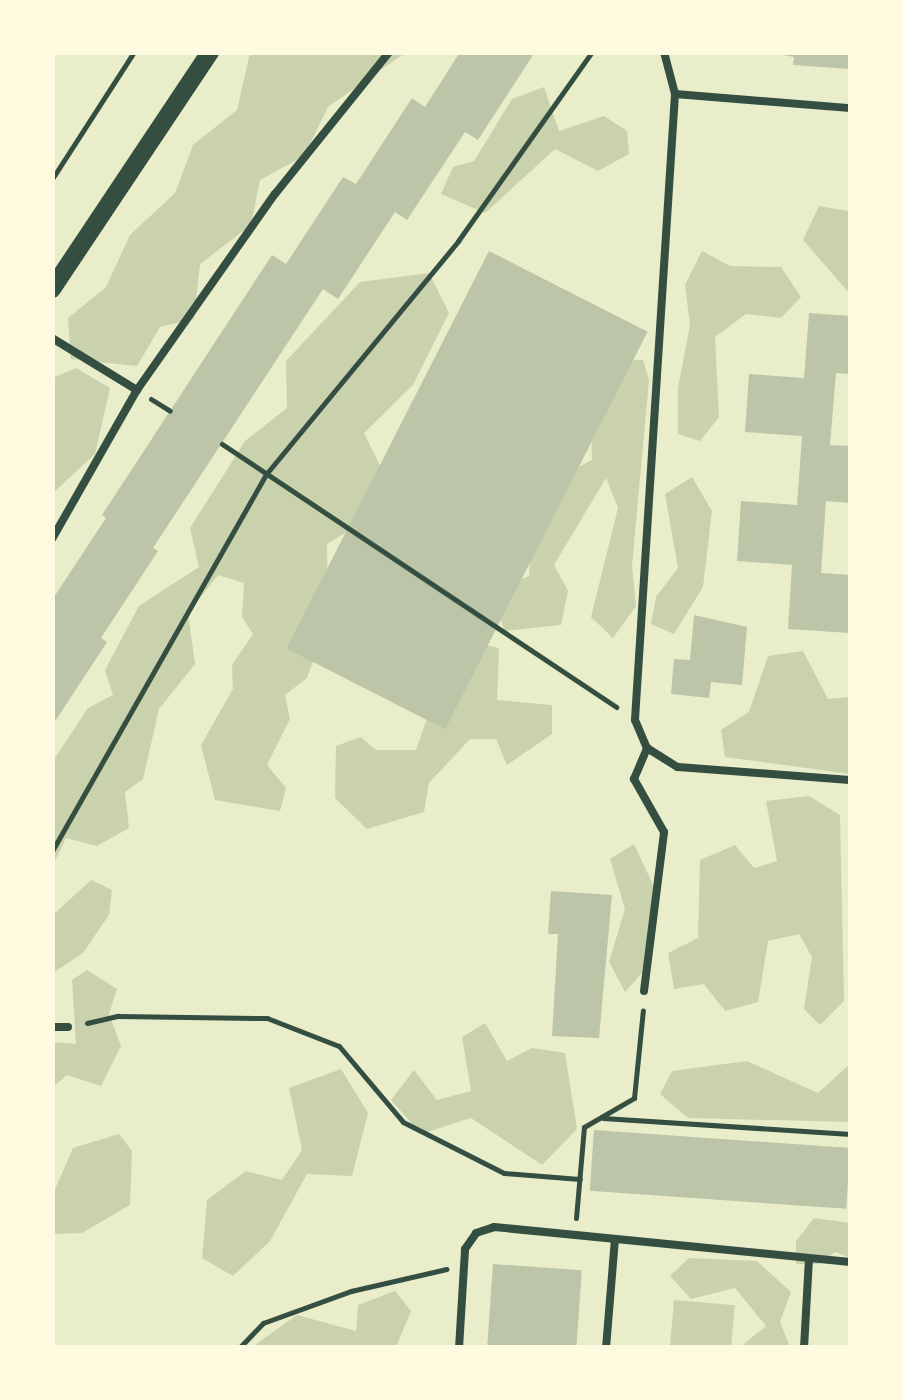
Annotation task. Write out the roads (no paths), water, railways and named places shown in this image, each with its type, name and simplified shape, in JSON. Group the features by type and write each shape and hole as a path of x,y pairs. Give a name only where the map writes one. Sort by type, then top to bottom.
{"street":[{"path":"52,289 210,52"}],"lane":[{"path":"52,539 137,390 275,194 389,52"},
{"path":"664,52 675,94 635,720 647,748 678,767 850,780"},
{"path":"675,94 850,108"},
{"path":"52,338 137,390"},
{"path":"644,991 664,832 634,778 647,748"},
{"path":"52,1026 68,1027"},
{"path":"459,1348 464,1265 476,1233 494,1227 575,1231 615,1239 850,1262"},
{"path":"606,1348 615,1239"},
{"path":"804,1348 809,1259"}]}
